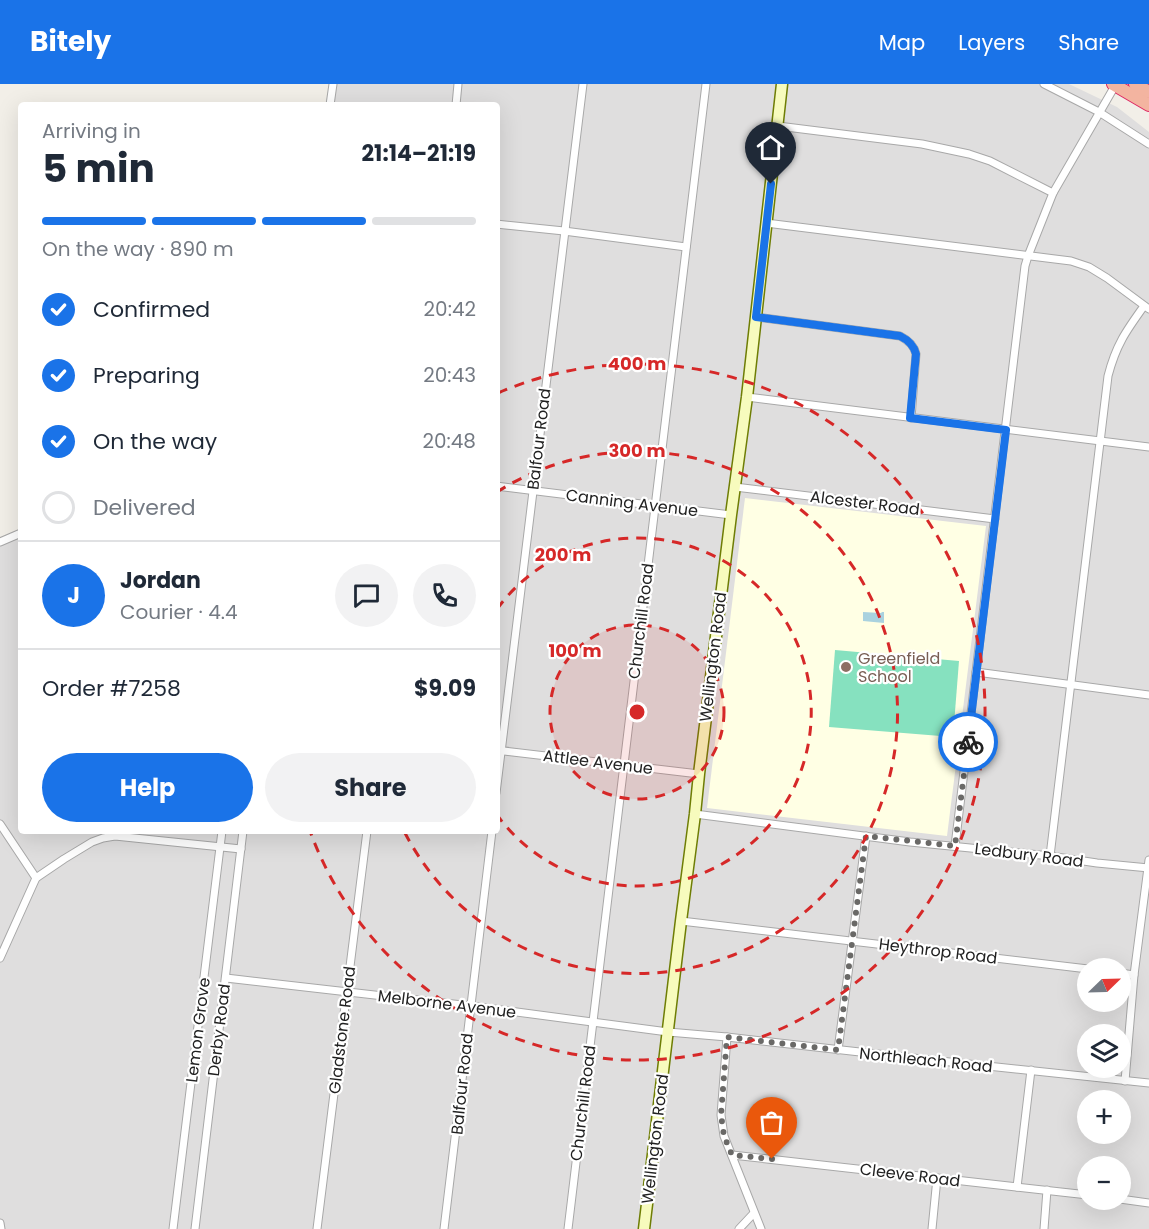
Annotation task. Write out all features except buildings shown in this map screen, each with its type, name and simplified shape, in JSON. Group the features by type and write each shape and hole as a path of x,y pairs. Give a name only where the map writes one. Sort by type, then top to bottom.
{"highway":[{"path":"1115,84 1149,105"},
{"path":"1135,84 1149,92"}],"main road":[{"name":"Wellington Road","path":"644,1229 747,397 782,84"}],"street":[{"path":"330,102 333,84"},
{"path":"456,102 458,84"},
{"name":"Balfour Road","path":"500,742 583,84"},
{"name":"Churchill Road","path":"568,1229 706,84"},
{"path":"1044,84 1099,112 1149,144"},
{"path":"955,846 1025,266 1053,194 1115,84"},
{"path":"778,126 893,140 969,154 990,161 1053,194"},
{"path":"766,223 1071,261 1089,267 1107,278 1147,308 1126,331 1113,357 1108,376 1050,856"},
{"path":"500,224 686,247"},
{"path":"756,317 905,338 913,346 916,354 910,418"},
{"path":"747,397 1149,447"},
{"name":"Canning Avenue","path":"500,486 731,516"},
{"name":"Alcester Road","path":"735,488 995,519"},
{"path":"0,542 18,534"},
{"path":"976,672 1149,695"},
{"name":"Attlee Avenue","path":"500,750 699,774"},
{"name":"Ledbury Road","path":"695,814 1097,863 1149,865"},
{"path":"0,824 36,878"},
{"name":"Lemon Grove","path":"173,1229 222,834"},
{"name":"Derby Road","path":"195,1229 243,834"},
{"name":"Gladstone Road","path":"317,1229 367,834"},
{"name":"Balfour Road","path":"444,1229 492,834"},
{"path":"0,958 36,878 92,842 110,836 241,849"},
{"path":"838,1050 866,836"},
{"path":"1125,1081 1134,975 1149,865"},
{"name":"Heythrop Road","path":"681,921 1077,968"},
{"name":"Melborne Avenue","path":"226,978 471,1006 668,1032"},
{"name":"Northleach Road","path":"668,1032 1149,1083"},
{"path":"727,1037 721,1115 724,1136 761,1229"},
{"path":"1017,1187 1031,1070"},
{"name":"Cleeve Road","path":"732,1155 1077,1194"},
{"path":"932,1229 938,1178"},
{"path":"1044,1229 1047,1190"},
{"path":"1131,1201 1149,1203"},
{"path":"739,1229 754,1213"},
{"path":"0,1223 1,1229"}],"shaded area":[{"path":"334,84 1069,84 1117,107 1149,132 1149,1229 0,1229 0,544 18,536 18,834 500,834 500,102 331,102"},
{"name":"Greenfield School","path":"745,498 986,526 947,836 707,808"}],"green space":[{"path":"835,650 959,661 953,737 829,727"}],"water":[{"path":"863,612 884,612 884,623 863,621"}],"way so far":[{"path":"772,1159 732,1155 724,1136 721,1115 727,1037 838,1050 866,836 955,846 968,742"}],"place":[{"name":"Greenfield School","path":"846,667"}],"route":[{"path":"771,184 756,317 905,338 913,346 916,354 910,418 1006,430 968,742"}]}
